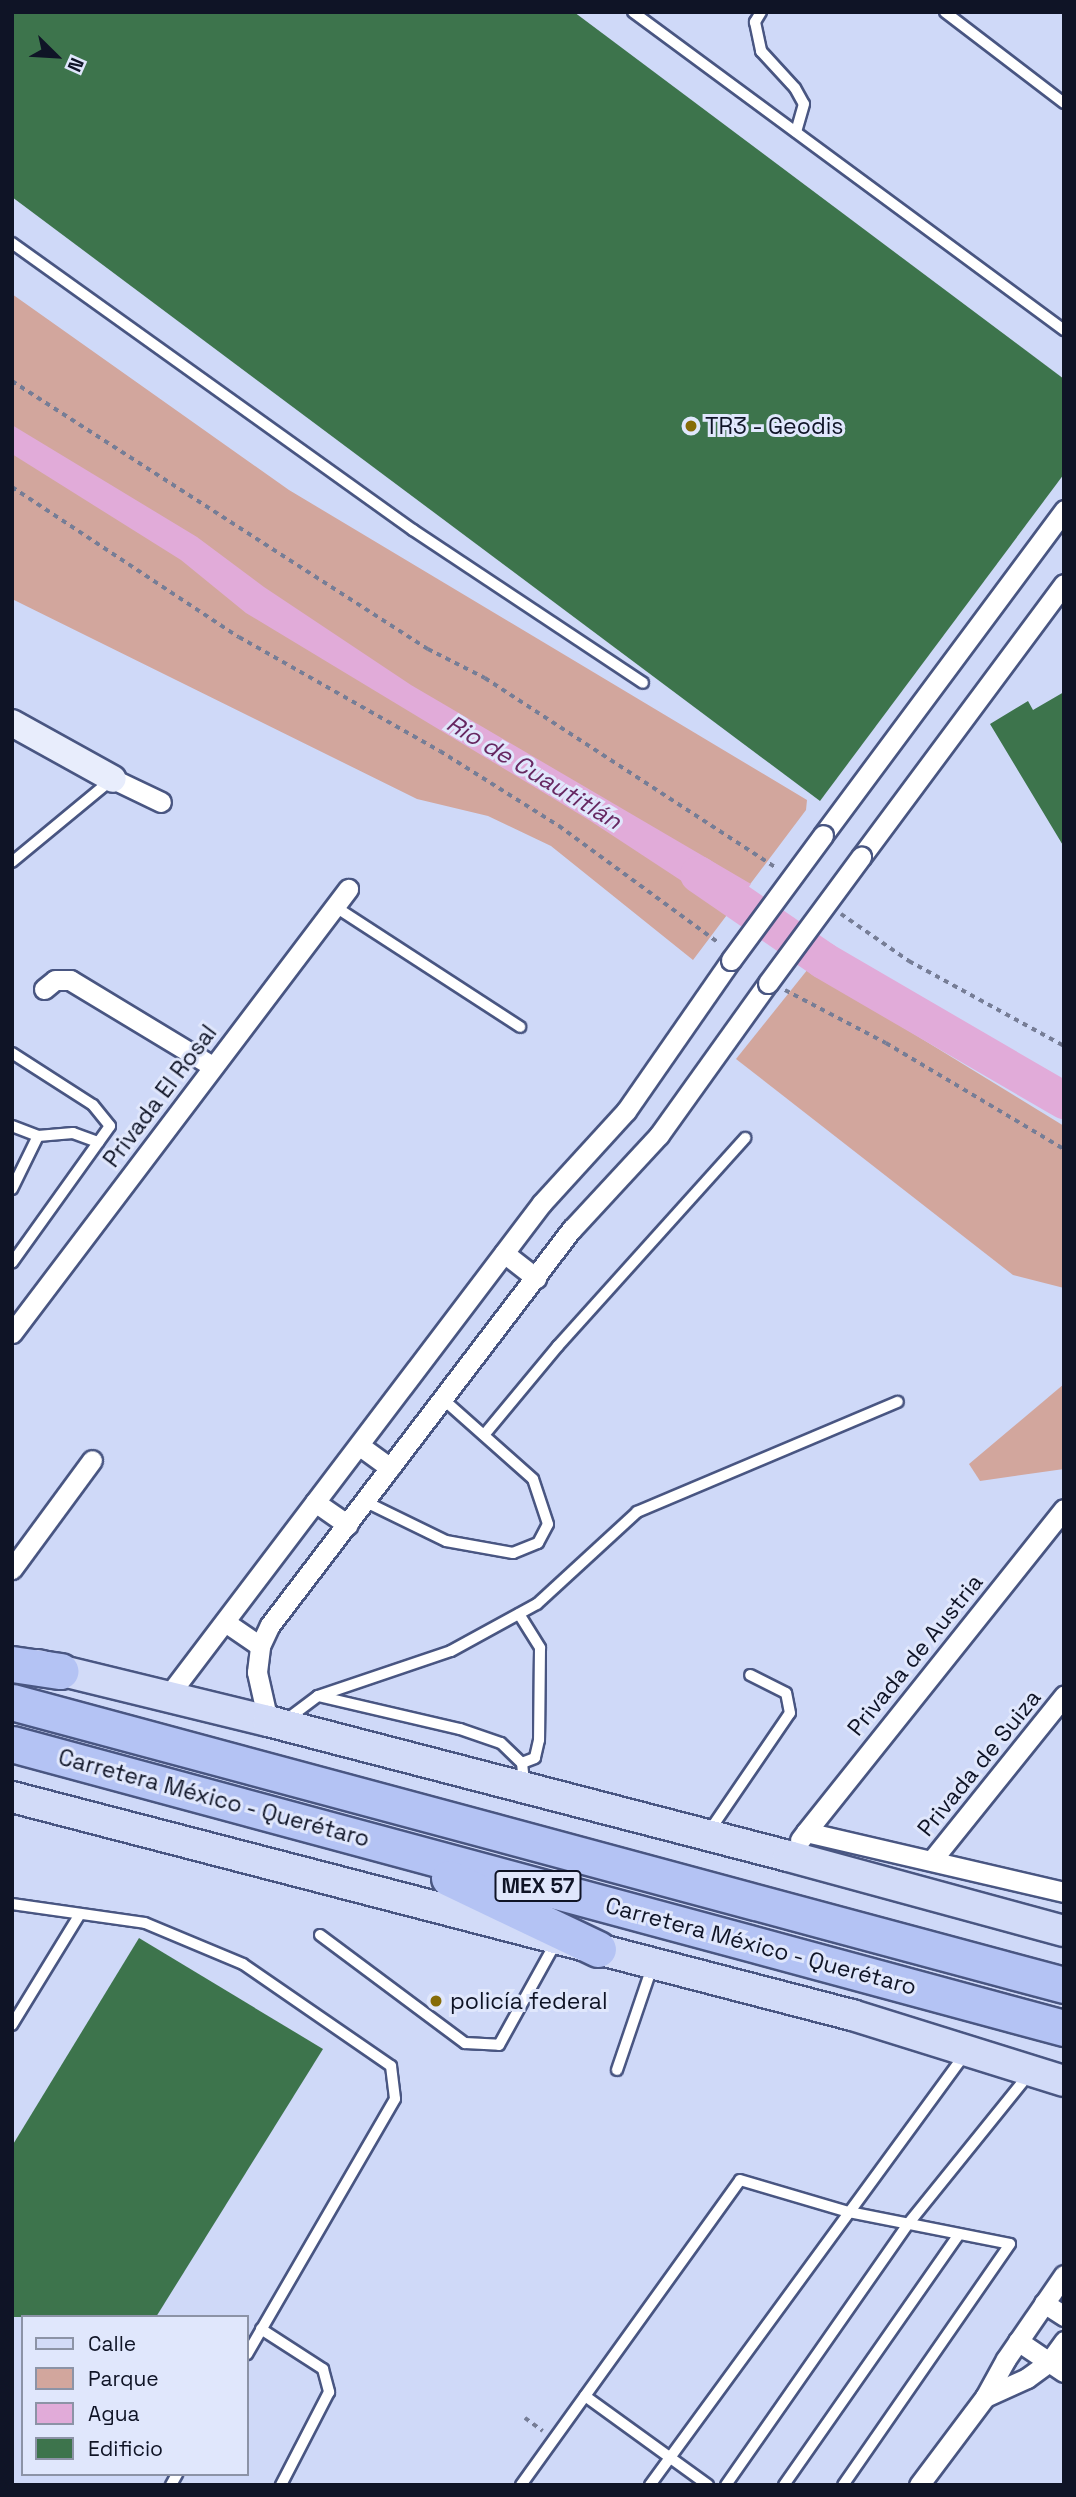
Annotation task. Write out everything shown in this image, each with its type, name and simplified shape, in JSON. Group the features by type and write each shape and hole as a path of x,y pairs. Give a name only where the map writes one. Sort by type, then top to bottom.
{"highway":[{"path":"12,1664 60,1671"},
{"name":"Carretera México - Querétaro","path":"12,1702 1064,1985"},
{"name":"Carretera México - Querétaro","path":"12,1744 1064,2028"},
{"path":"384,1844 598,1949"}],"main road":[{"path":"12,1658 275,1723 523,1775 707,1835 1064,1931"},
{"path":"12,1797 852,2015 1064,2081"}],"street":[{"path":"168,1696 542,1203 626,1111 729,955 823,835 1064,510"},
{"path":"275,1723 257,1672 260,1646 270,1625 572,1229 659,1135 774,984 861,857 1062,588"},
{"path":"12,723 113,779 161,802"},
{"name":"Privada El Rosal","path":"12,1333 348,889"},
{"path":"44,989 55,980 70,980 212,1066"},
{"path":"504,1253 536,1278"},
{"path":"360,1446 390,1468"},
{"path":"12,1569 92,1460"},
{"path":"316,1502 348,1525"},
{"name":"Privada de Austria","path":"788,1856 1064,1509"},
{"path":"225,1622 260,1646"},
{"name":"Privada de Suiza","path":"932,1860 1064,1696"},
{"path":"806,1832 1064,1892"},
{"path":"919,2485 985,2397 1018,2341 1064,2275"},
{"path":"1044,2304 1064,2316"},
{"path":"1018,2341 1056,2367"},
{"path":"1056,2367 1064,2341"},
{"path":"985,2397 1056,2367"}],"lane":[{"path":"633,12 1064,330"},
{"path":"761,12 755,22 761,51 795,88 804,104 796,132"},
{"path":"945,12 1064,103"},
{"path":"12,243 414,530 643,683"},
{"path":"12,862 113,779"},
{"path":"334,906 520,1027"},
{"path":"12,1053 93,1105 110,1126 12,1263"},
{"path":"12,1126 38,1136 73,1133 98,1142"},
{"path":"12,1189 38,1136"},
{"path":"484,1435 558,1346 745,1138"},
{"path":"366,1502 446,1541 513,1553 538,1543 548,1524 533,1479 444,1400"},
{"path":"275,1723 318,1696 451,1651 537,1604 637,1512 898,1402"},
{"path":"318,1696 460,1729 501,1743 523,1775 535,1758 539,1740 540,1648 519,1614"},
{"path":"707,1835 790,1713 786,1693 750,1675"},
{"path":"12,1904 145,1923 243,1964 391,2066 395,2099 248,2352"},
{"path":"12,2025 80,1914"},
{"path":"320,1935 465,2043 499,2045 558,1939"},
{"path":"617,2070 654,1964"},
{"path":"650,2485 967,2050"},
{"path":"726,2485 908,2224 1032,2071"},
{"path":"521,2485 740,2180 849,2212 1010,2244 843,2485"},
{"path":"784,2485 959,2234"},
{"path":"261,2329 323,2370 329,2392 281,2485"},
{"path":"585,2396 708,2485"}],"path":[{"path":"12,382 428,649 485,678 776,869"},
{"path":"12,487 239,637 440,751 559,826 729,955"},
{"path":"831,907 909,961 1064,1046"},
{"path":"774,984 886,1043 1064,1149"},
{"path":"525,2418 554,2439"}],"green space":[{"path":"12,294 289,490 807,800 806,810 693,960 551,846 488,816 417,799 12,599"},
{"path":"808,969 1064,1126 1064,1288 1013,1275 736,1059"},
{"path":"1064,1384 1064,1469 980,1481 969,1464"}],"water":[{"path":"12,425 197,537 264,587 411,685 751,884 729,912 589,820 246,613 181,560 12,454"}],"building":[{"name":"TR3 - Geodis","path":"12,12 574,12 1064,379 1064,474 820,801 12,197"},
{"path":"1064,692 1064,847 990,724 1028,701 1033,710"},
{"path":"139,1938 323,2049 157,2315 12,2317 12,2146"}],"waterway":[{"name":"Rio de Cuautitlán","path":"698,874 823,960 1064,1100"}],"place":[{"name":"TR3 - Geodis","path":"691,426"},
{"name":"policía federal","path":"436,2001"}]}
